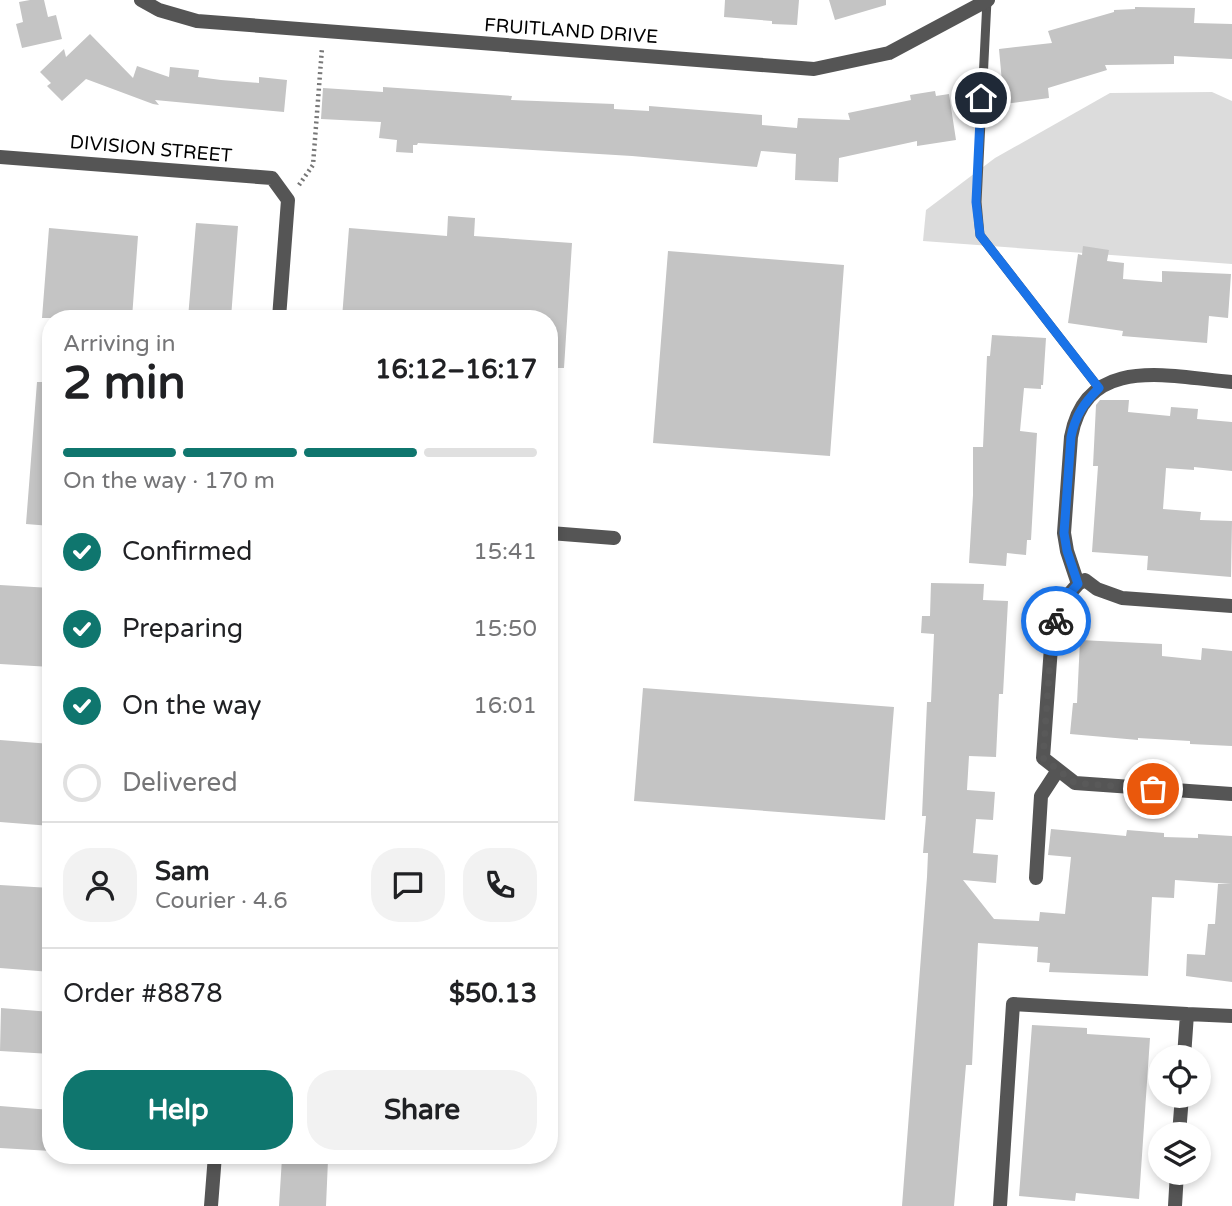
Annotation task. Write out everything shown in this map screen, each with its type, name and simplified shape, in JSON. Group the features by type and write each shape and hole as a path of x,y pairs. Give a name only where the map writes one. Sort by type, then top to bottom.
{"street":[{"name":"FRUITLAND DRIVE","path":"141,0 159,10 197,21 814,69 889,53 988,0"},
{"name":"DIVISION STREET","path":"0,157 272,178 288,200"},
{"path":"280,310 288,200"},
{"path":"1078,584 1064,533 1071,437 1073,424 1083,403 1099,388 1119,378 1140,375 1232,382"},
{"path":"558,534 614,538"},
{"path":"1232,606 1122,598 1097,589 1085,580 1078,584 1063,601 1052,634 1043,758 1075,783 1232,794"},
{"path":"1036,878 1041,796 1058,770"},
{"path":"1000,1206 1013,1004 1232,1016"},
{"path":"1185,1045 1187,1014"},
{"path":"211,1206 214,1164"},
{"path":"1175,1206 1176,1185"}],"lane":[{"path":"988,0 976,202 980,235 1099,388"}],"path":[{"path":"288,200 313,165 323,31"}],"shaded area":[{"path":"1212,92 1232,101 1232,264 923,241 926,210 995,158 1110,93"}],"building":[{"path":"44,0 48,17 56,15 62,39 22,48 16,24 23,22 19,2"},
{"path":"725,0 799,0 797,25 724,17"},
{"path":"829,0 886,0 886,5 835,20"},
{"path":"1135,7 1195,8 1194,23 1232,24 1232,59 1174,56 1174,64 1105,65 1107,70 1048,88 1049,98 1004,104 999,49 1052,43 1048,31 1114,10"},
{"path":"90,34 133,78 137,66 169,77 170,67 199,70 198,77 221,80 259,83 259,77 287,80 284,112 155,100 159,105 153,104 86,79 62,101 47,86 51,83 40,72 64,49 66,57"},
{"path":"383,87 512,96 511,100 614,104 614,109 649,111 649,106 762,115 762,125 797,128 798,118 850,120 848,113 911,100 910,95 935,91 936,96 949,94 956,140 917,146 917,141 839,158 838,182 795,180 796,154 761,151 757,167 632,156 418,143 413,145 413,153 396,152 397,140 379,138 381,122 321,119 323,88 383,92"},
{"path":"448,216 475,218 474,236 572,243 564,368 558,368 558,310 343,310 349,228 447,236"},
{"path":"196,223 238,226 232,310 189,310"},
{"path":"49,228 138,236 133,310 43,310"},
{"path":"1083,246 1109,250 1107,261 1124,263 1123,279 1162,282 1162,271 1231,274 1228,318 1209,316 1207,343 1122,336 1123,331 1068,323 1078,254 1082,255"},
{"path":"668,251 844,265 830,456 653,443"},
{"path":"992,335 1046,338 1043,385 1041,389 1024,388 1020,431 1037,433 1031,540 1027,540 1026,555 1007,553 1006,566 969,563 973,447 983,447 987,356 990,356"},
{"path":"37,382 42,382 42,525 26,524"},
{"path":"1100,400 1129,400 1128,412 1170,416 1171,407 1198,409 1197,419 1232,422 1232,471 1194,467 1194,470 1166,468 1163,509 1201,512 1200,520 1232,521 1231,577 1147,570 1148,556 1092,552 1098,466 1093,466 1096,405"},
{"path":"931,583 984,584 983,600 1008,601 1003,694 999,694 996,757 969,756 967,790 995,792 993,820 976,819 973,853 998,855 996,883 963,880 994,919 1039,921 1040,912 1065,914 1071,857 1048,855 1051,829 1126,836 1127,830 1164,833 1164,837 1198,838 1198,834 1232,836 1232,982 1186,976 1187,954 1205,955 1208,924 1215,924 1218,884 1231,884 1175,880 1174,898 1152,897 1148,976 1049,972 1050,963 1037,962 1038,947 978,943 972,1065 966,1065 954,1206 902,1206 927,877 928,853 923,853 926,816 922,816 927,702 931,702 934,634 921,633 922,616 930,616"},
{"path":"0,585 42,587 42,666 0,664"},
{"path":"1080,640 1162,644 1162,656 1201,660 1202,648 1232,651 1232,746 1070,734 1073,703 1077,703"},
{"path":"643,688 894,707 885,820 634,801"},
{"path":"0,740 42,743 42,825 0,822"},
{"path":"0,885 42,887 42,971 0,968"},
{"path":"1,1008 42,1011 42,1053 0,1051"},
{"path":"1032,1025 1087,1028 1087,1034 1150,1038 1139,1199 1076,1193 1075,1201 1019,1196"},
{"path":"0,1106 42,1109 42,1150 0,1148"},
{"path":"282,1164 328,1164 326,1206 279,1206"}],"way so far":[{"path":"1056,621 1052,634 1043,758 1075,783 1153,789"}],"route":[{"path":"981,98 976,202 980,235 1099,388 1083,403 1073,424 1064,533 1078,584 1063,601 1056,621"}]}
